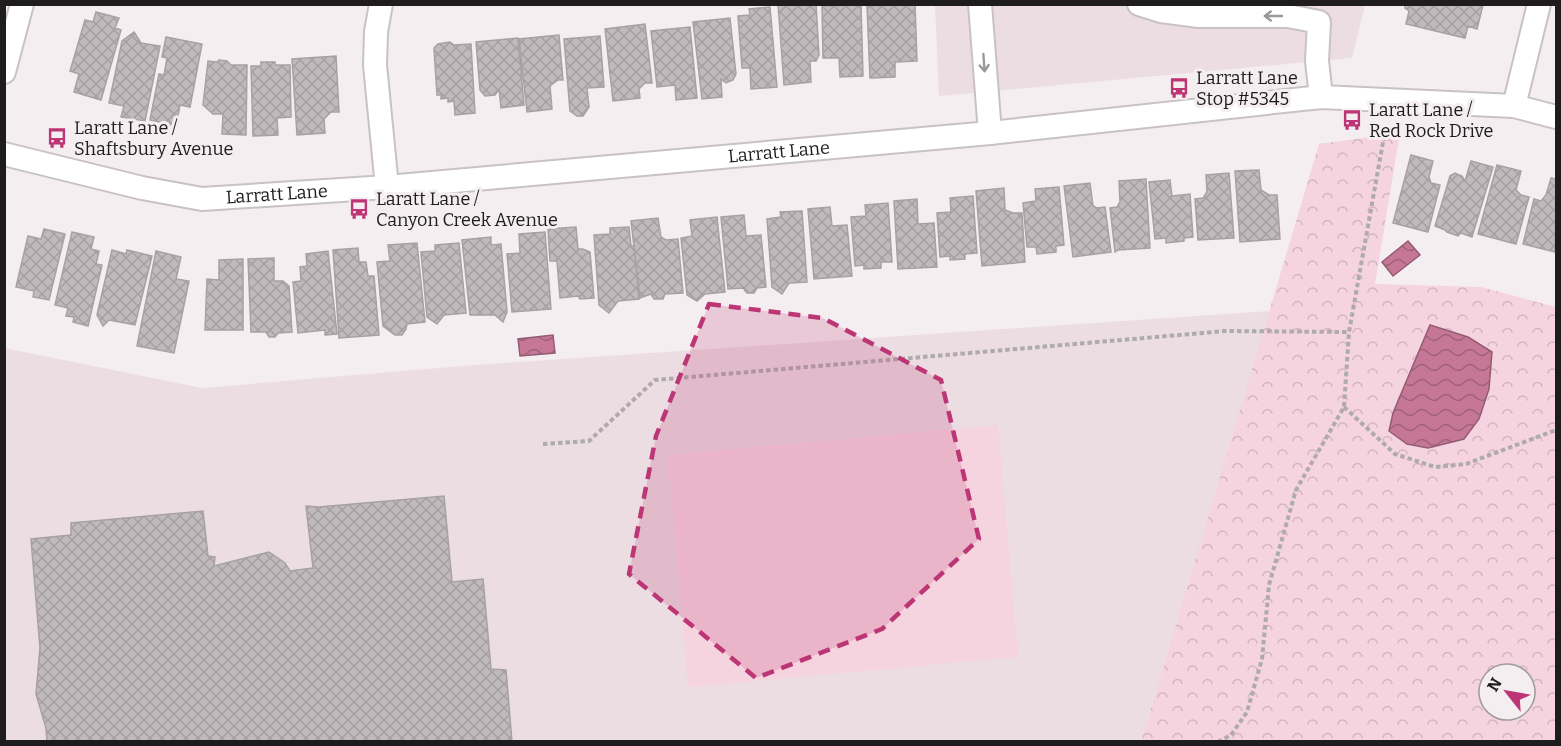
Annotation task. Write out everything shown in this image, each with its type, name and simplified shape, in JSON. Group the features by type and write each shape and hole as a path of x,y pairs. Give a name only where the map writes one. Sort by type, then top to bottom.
{"street":[{"path":"4,72 22,4"},
{"path":"381,4 376,32 375,66 387,187"},
{"path":"980,4 990,133"},
{"path":"1139,4 1161,11 1199,16 1209,10 1288,16 1322,14 1317,61 1321,97"},
{"path":"1514,106 1539,4"},
{"name":"Larratt Lane","path":"4,154 142,188 202,199 387,187 990,133 1321,97 1514,106 1557,117"}],"path":[{"path":"1218,741 1231,735 1247,712 1262,659 1269,585 1296,490 1344,407 1349,332 1385,131"},
{"path":"543,444 589,441 655,380 1226,331 1349,332"},
{"path":"1344,407 1395,454 1435,467 1466,464 1557,430"}],"highlighted area":[{"path":"709,304 823,318 941,380 979,539 882,629 756,678 629,574 656,436"}],"shaded area":[{"path":"935,5 1365,5 1352,58 939,96"},
{"path":"1270,311 1141,742 5,741 4,348 202,388 475,365"}],"green space":[{"path":"1400,133 1375,284 1481,287 1556,307 1556,741 1141,742 1319,144"},
{"path":"998,425 1018,657 688,687 668,455"}],"water":[{"path":"1408,241 1420,255 1393,276 1382,262"},
{"path":"1430,325 1468,337 1492,352 1489,389 1479,419 1464,439 1428,448 1407,444 1389,431 1393,413"},
{"path":"553,335 555,353 520,356 518,339"}],"building":[{"path":"778,4 816,4 819,55 816,61 810,61 811,82 784,85"},
{"path":"915,4 917,61 895,62 895,77 870,78 867,6"},
{"path":"1405,4 1483,5 1477,29 1468,26 1465,38 1406,24 1409,11 1405,8"},
{"path":"861,5 863,76 840,77 839,58 823,58 822,6"},
{"path":"770,7 777,87 751,89 750,68 742,68 738,16 750,15 749,9"},
{"path":"96,12 119,18 115,28 121,30 101,100 74,92 79,74 70,71 85,20 93,22"},
{"path":"730,18 736,74 733,80 726,83 721,79 722,97 702,99 693,22"},
{"path":"645,24 652,83 645,83 639,89 640,98 613,101 605,29"},
{"path":"690,27 697,98 676,100 675,85 657,87 651,31"},
{"path":"134,32 141,43 160,46 145,121 121,117 124,106 109,103 122,41"},
{"path":"559,35 563,80 558,80 550,86 552,109 527,112 519,39"},
{"path":"600,36 604,87 587,88 589,107 583,116 577,116 570,111 564,39"},
{"path":"166,37 202,44 190,107 180,105 176,126 150,120 159,74 164,75 167,58 162,57"},
{"path":"518,38 524,105 501,108 499,89 495,95 485,96 480,90 476,42"},
{"path":"450,42 454,45 471,44 475,113 455,115 454,101 448,102 448,98 441,99 441,95 437,95 434,48 438,44"},
{"path":"336,56 339,112 331,112 324,119 325,133 297,135 292,59"},
{"path":"208,61 217,62 227,61 231,65 247,65 246,135 222,134 223,114 213,114 203,105"},
{"path":"261,62 290,65 291,117 277,118 278,135 253,136 251,66 261,66"},
{"path":"1411,155 1433,161 1429,177 1431,183 1440,185 1428,232 1393,223"},
{"path":"1471,161 1493,167 1472,237 1461,233 1458,236 1435,226 1450,176 1455,173 1462,176 1465,181"},
{"path":"1497,165 1521,171 1516,190 1521,195 1529,197 1516,244 1478,234"},
{"path":"1259,170 1261,190 1269,195 1277,195 1280,239 1240,242 1235,171"},
{"path":"1229,173 1234,238 1198,240 1195,199 1203,198 1207,192 1206,175"},
{"path":"1551,178 1556,179 1555,252 1523,244 1534,199 1541,201 1546,195"},
{"path":"1146,179 1150,248 1115,252 1110,208 1117,207 1120,202 1119,181"},
{"path":"1170,180 1172,196 1190,194 1193,237 1184,238 1184,241 1166,243 1166,238 1155,239 1149,182"},
{"path":"1090,183 1093,206 1105,207 1111,252 1073,257 1064,186"},
{"path":"1059,187 1064,245 1056,246 1056,252 1037,254 1036,247 1027,247 1023,203 1036,201 1035,189"},
{"path":"1004,188 1005,210 1022,213 1025,262 982,266 976,191"},
{"path":"973,196 977,253 965,254 965,259 950,260 950,256 940,257 937,213 951,212 950,198"},
{"path":"917,199 918,224 934,223 937,267 898,269 894,201"},
{"path":"888,203 892,262 881,262 881,268 864,269 864,265 855,266 851,217 866,216 865,205"},
{"path":"830,207 832,226 847,225 852,276 814,279 808,209"},
{"path":"802,211 807,282 789,283 782,294 772,287 767,219 781,217 780,212"},
{"path":"744,215 746,236 761,235 766,287 757,288 754,293 747,293 743,288 728,289 721,217"},
{"path":"717,217 725,292 705,294 697,301 687,295 681,238 692,236 690,220"},
{"path":"658,218 661,237 666,240 678,239 683,293 665,294 663,299 654,299 651,294 640,298 631,221"},
{"path":"576,227 578,249 590,252 594,298 580,299 578,296 560,298 557,261 550,261 548,229"},
{"path":"629,227 631,246 634,246 639,299 618,301 609,313 599,305 594,235 610,234 610,228"},
{"path":"44,229 65,234 49,300 33,297 34,291 16,287 28,236 41,239"},
{"path":"72,232 94,237 91,249 99,251 96,264 102,265 88,326 73,322 74,317 66,316 68,308 55,305"},
{"path":"545,232 551,309 512,312 507,254 520,253 519,234"},
{"path":"491,237 491,245 501,244 507,312 503,322 495,315 470,315 462,240"},
{"path":"417,243 425,322 407,324 402,335 395,335 383,326 377,262 390,261 388,245"},
{"path":"459,243 466,313 444,315 437,324 427,317 421,252 435,251 435,245"},
{"path":"358,248 359,262 366,262 368,276 374,276 379,335 339,338 333,250"},
{"path":"112,250 126,254 127,250 152,256 135,325 109,320 103,326 97,315"},
{"path":"156,251 181,257 176,279 189,281 174,353 137,346"},
{"path":"328,251 337,334 325,335 325,330 298,333 293,282 301,281 300,267 307,266 306,254"},
{"path":"274,258 274,281 283,281 289,286 292,332 278,333 275,337 269,337 266,332 251,332 248,259"},
{"path":"243,259 243,330 205,330 207,279 219,280 219,260"},
{"path":"444,496 452,582 483,579 491,669 506,670 512,742 47,742 46,728 36,694 40,648 31,539 71,535 71,523 203,511 208,556 215,557 214,566 269,552 285,563 290,571 313,568 306,506 319,507"}],"place":[{"name":"Larratt Lane Stop #5345","path":"1179,88"},
{"name":"Laratt Lane / Red Rock Drive","path":"1352,120"},
{"name":"Laratt Lane / Shaftsbury Avenue","path":"57,138"},
{"name":"Laratt Lane / Canyon Creek Avenue","path":"359,209"}]}
